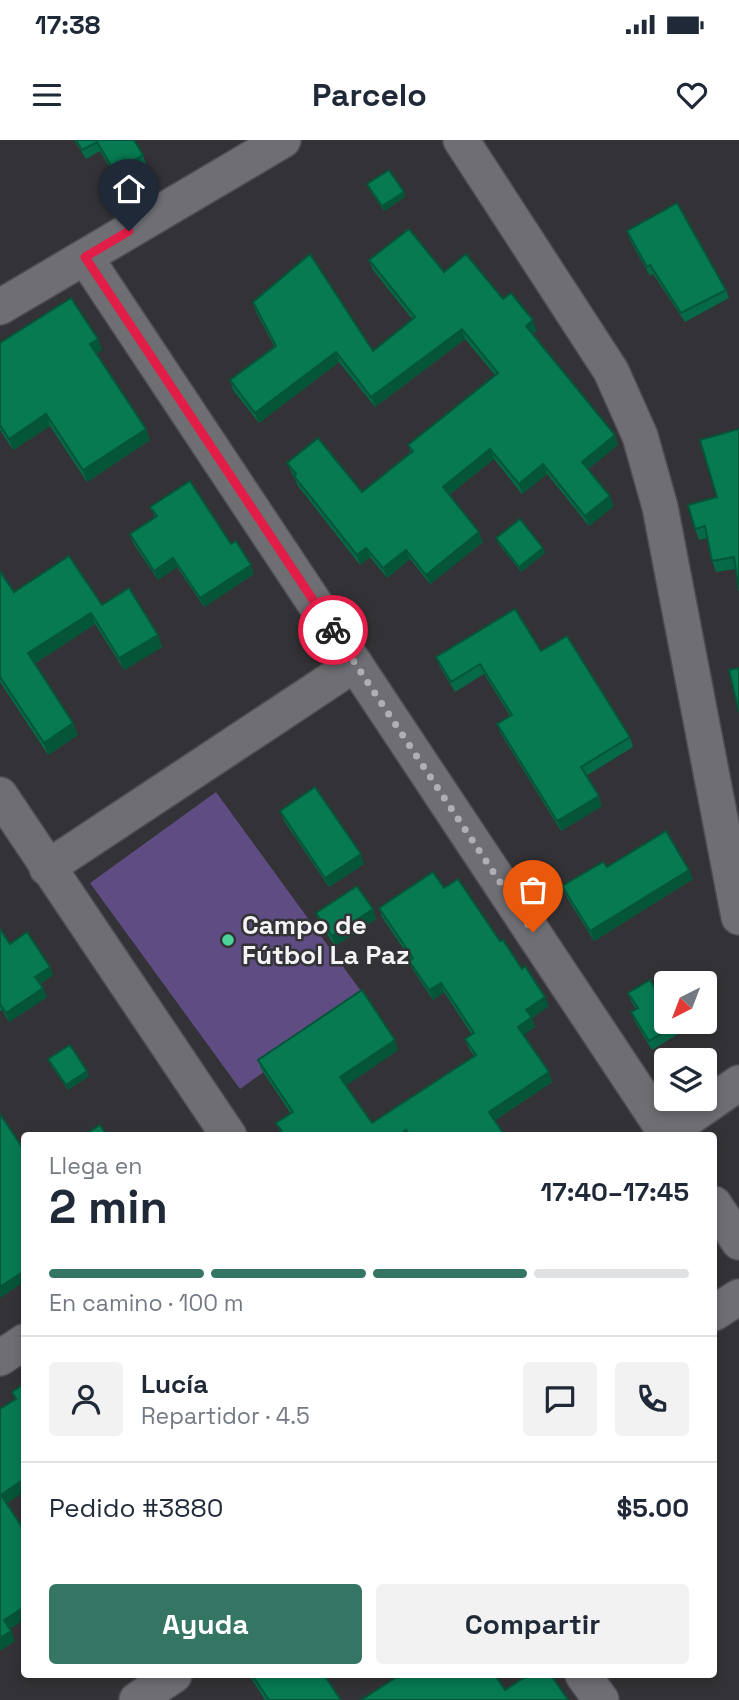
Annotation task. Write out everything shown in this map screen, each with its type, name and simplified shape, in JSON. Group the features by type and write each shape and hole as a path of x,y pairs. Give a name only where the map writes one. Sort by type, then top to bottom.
{"street":[{"path":"0,307 284,140"},
{"path":"461,140 611,371 640,436 660,507 739,917"},
{"path":"85,257 667,1132"},
{"path":"47,868 355,664"},
{"path":"0,795 226,1132"},
{"path":"671,1132 739,1083"},
{"path":"717,1209 739,1242"},
{"path":"717,1311 739,1297"},
{"path":"0,1358 21,1344"},
{"path":"137,1700 170,1678"},
{"path":"585,1678 601,1700"}],"shaded area":[{"name":"Campo de Fútbol La Paz","path":"216,792 366,998 240,1089 90,883"}],"building":[{"path":"76,140 134,140 143,155 115,172 97,142 82,150"},
{"path":"389,170 404,192 382,206 367,184"},
{"path":"677,203 726,290 681,313 650,265 647,267 627,231"},
{"path":"409,229 444,272 466,254 503,299 511,293 533,320 526,326 615,435 582,462 610,496 585,516 543,464 519,484 490,449 443,487 479,532 426,575 406,550 383,568 366,548 357,555 294,476 296,474 287,463 318,438 362,492 413,451 408,445 498,373 462,329 371,397 336,352 255,413 230,380 276,346 253,302 310,254 373,351 415,317 369,260"},
{"path":"71,298 98,339 90,344 146,429 83,470 46,414 9,439 0,425 0,343"},
{"path":"739,429 739,591 734,557 712,561 705,526 695,529 688,505 717,497 700,440"},
{"path":"190,481 231,544 236,541 251,565 200,598 173,558 154,571 130,534 157,516 150,507"},
{"path":"520,519 543,548 519,567 496,538"},
{"path":"69,556 102,605 129,588 158,635 119,658 91,613 28,653 73,723 44,743 0,677 0,571 14,592"},
{"path":"515,609 541,651 567,636 630,737 581,767 599,796 557,821 497,724 512,715 480,664 451,682 436,657"},
{"path":"739,668 739,712 729,670"},
{"path":"315,787 361,854 325,878 280,811"},
{"path":"666,831 689,870 590,931 562,886 603,862 607,867"},
{"path":"433,872 444,888 458,879 500,941 503,940 522,969 525,966 545,997 526,1010 532,1017 518,1027 549,1072 489,1112 502,1132 282,1132 276,1123 293,1112 258,1060 362,990 395,1040 340,1077 372,1123 476,1055 465,1039 474,1033 441,983 429,990 409,961 413,958 379,908"},
{"path":"357,886 373,909 332,936 316,913"},
{"path":"0,929 10,944 27,932 50,967 35,977 43,988 6,1013 0,1004"},
{"path":"650,980 654,987 654,1034 660,1034 649,1041 631,1012 638,1008 628,993"},
{"path":"70,1045 87,1071 66,1085 48,1059"},
{"path":"0,1114 21,1146 21,1273 0,1287"},
{"path":"100,1125 104,1132 89,1132"},
{"path":"21,1386 21,1481 1,1495 21,1525 21,1609 4,1620 11,1631 0,1638 0,1409 16,1399 12,1392"},
{"path":"254,1678 326,1678 341,1700 269,1700"},
{"path":"395,1678 497,1678 505,1690 523,1678 553,1678 568,1700 361,1700"}],"way so far":[{"path":"333,630 533,932"}],"place":[{"name":"Campo de Fútbol La Paz","path":"228,940"}],"route":[{"path":"129,231 85,257 333,630"}]}
